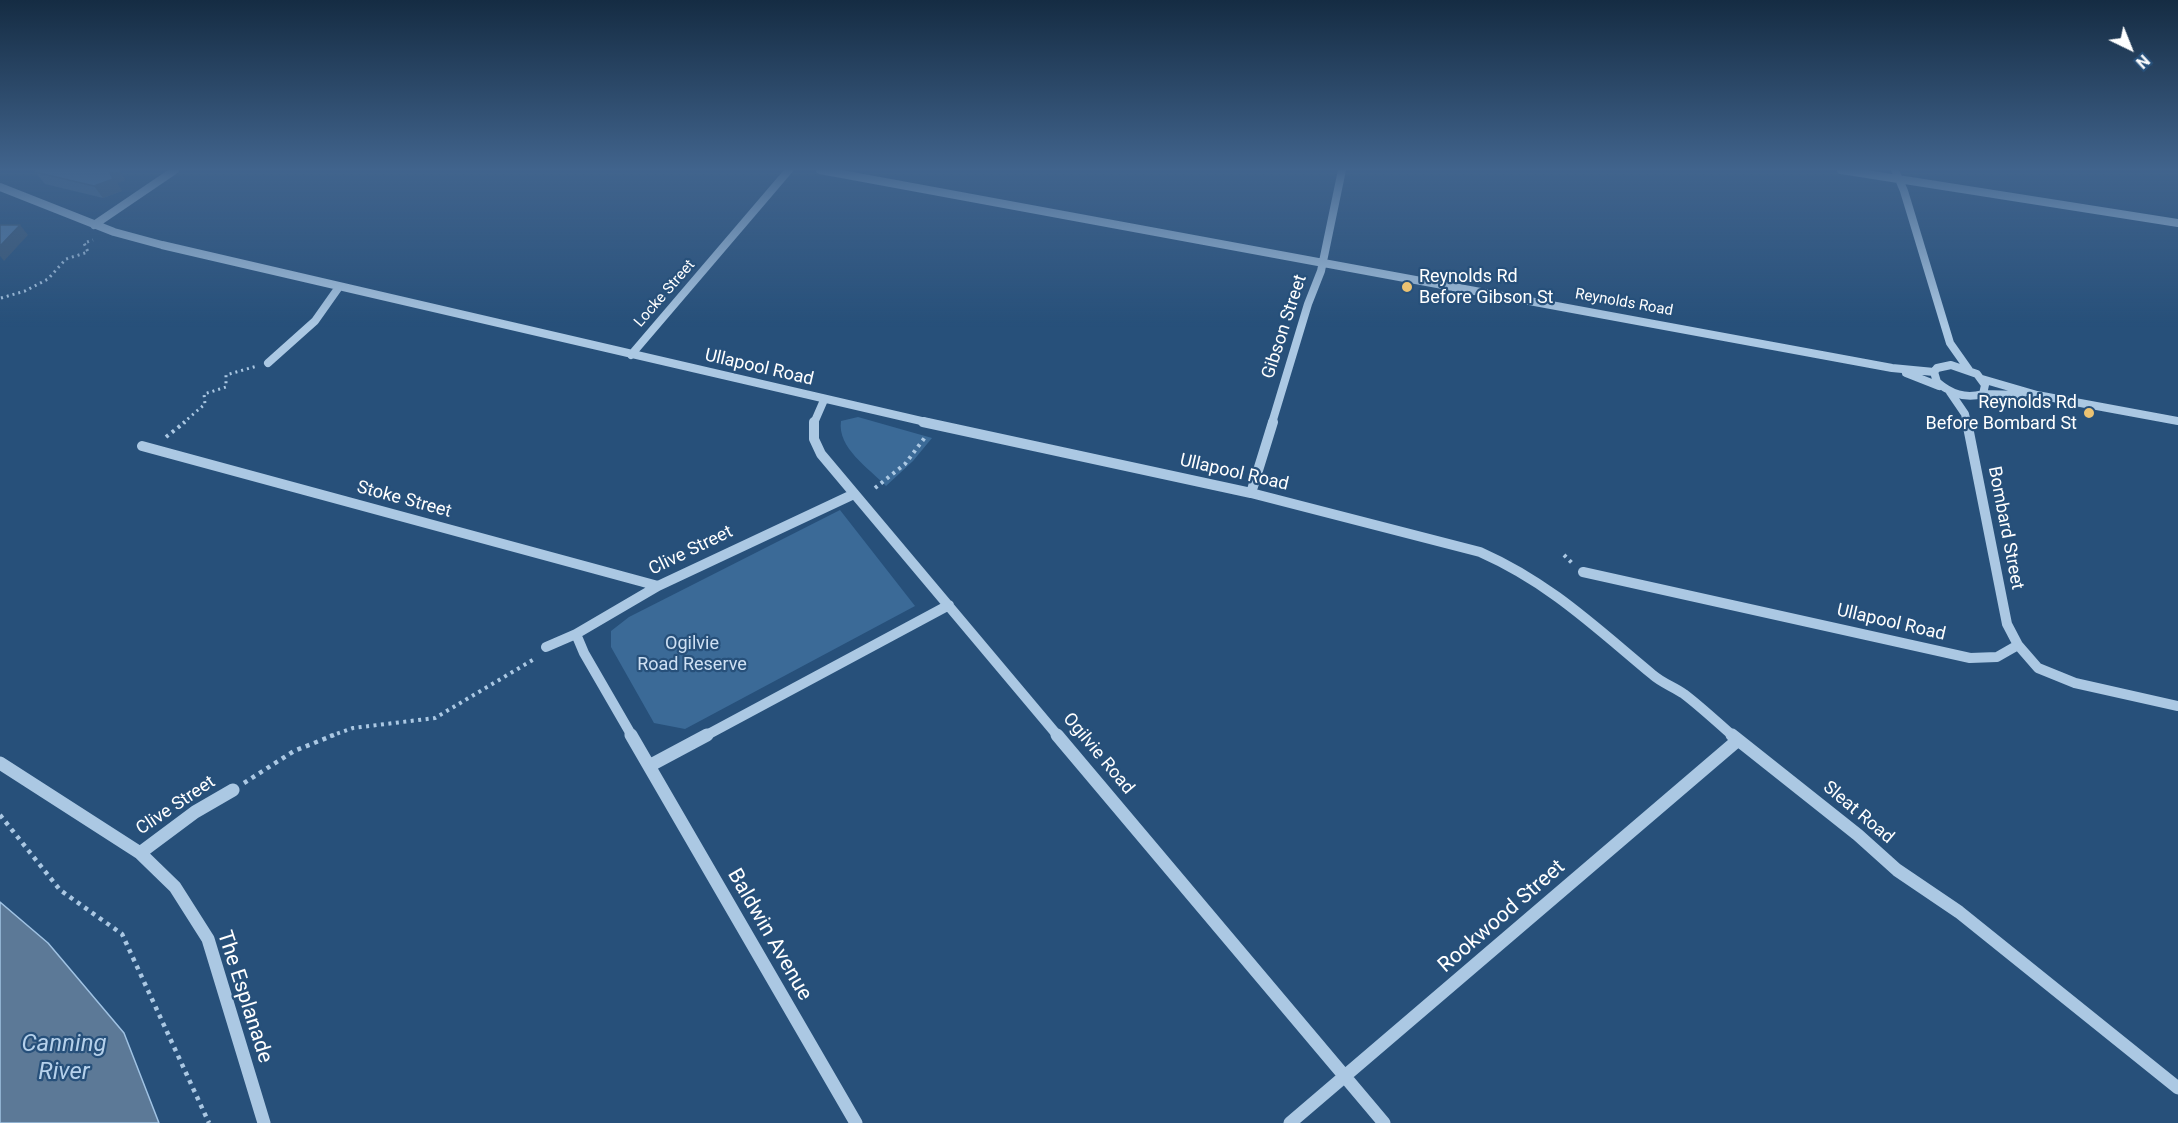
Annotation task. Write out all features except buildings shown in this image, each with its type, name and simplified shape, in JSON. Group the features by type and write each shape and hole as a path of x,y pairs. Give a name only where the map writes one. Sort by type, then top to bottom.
{"street":[{"name":"Ullapool Road","path":"87,222 114,232 339,287 824,400 1251,493 1480,552 1514,567"},
{"path":"94,225 98,222"},
{"name":"Locke Street","path":"631,355 744,222"},
{"name":"Reynolds Road","path":"1103,222 1892,368 1934,372"},
{"name":"Gibson Street","path":"1251,493 1322,263 1331,222"},
{"path":"1914,222 1950,343 1969,370 1983,380 2037,395 2178,421"},
{"path":"264,363 311,326 320,315 330,295 339,287"},
{"path":"1943,366 1950,343"},
{"path":"1934,372 1943,366 1951,365 1969,370"},
{"name":"Reynolds Road","path":"1892,368 1968,397 1980,395"},
{"name":"Bombard Street","path":"1934,372 1937,382 1965,414 2007,624 2018,645"},
{"path":"1965,414 1986,390 1983,380"},
{"path":"1980,395 2037,395"},
{"name":"Ogilvie Road","path":"824,400 812,425 815,443 821,454 1384,1123"},
{"name":"Stoke Street","path":"147,448 658,586"},
{"name":"Clive Street","path":"546,647 576,634 658,586 854,494"},
{"name":"Sleat Road","path":"1514,567 1559,597 1632,655 1654,676 1684,694 1898,870 1959,912 2178,1088"},
{"name":"Ullapool Road","path":"1583,572 1970,658 1997,657 2018,645"},
{"path":"649,766 949,605"},
{"name":"Baldwin Avenue","path":"576,634 584,653 856,1123"},
{"path":"2018,645 2038,668 2075,683 2178,706"},
{"name":"Rookwood Street","path":"1290,1123 1738,740"},
{"name":"The Esplanade","path":"0,763 140,853 175,887 208,939 264,1123"},
{"name":"Clive Street","path":"140,853 195,812 233,790"}],"path":[{"path":"1,298 25,291 48,279 66,259 88,252 84,243 101,239 114,232"},
{"path":"147,448 200,410 205,404 204,394 225,387 226,375 264,363"},
{"path":"875,488 905,464 935,424"},
{"path":"233,790 294,751 352,728 435,717 546,652 546,647"},
{"path":"0,814 60,890 122,934 209,1123"}],"green space":[{"path":"858,417 932,438 913,461 886,486 856,457 844,440 841,421"},
{"name":"Ogilvie Road Reserve","path":"840,510 915,606 685,729 654,723 611,647 611,631 629,617"}],"water":[{"name":"Canning River","path":"0,902 48,943 124,1033 159,1123 0,1123"}],"place":[{"name":"Reynolds Rd Before Gibson St","path":"1407,287"},
{"name":"Reynolds Rd Before Bombard St","path":"2089,413"}]}
